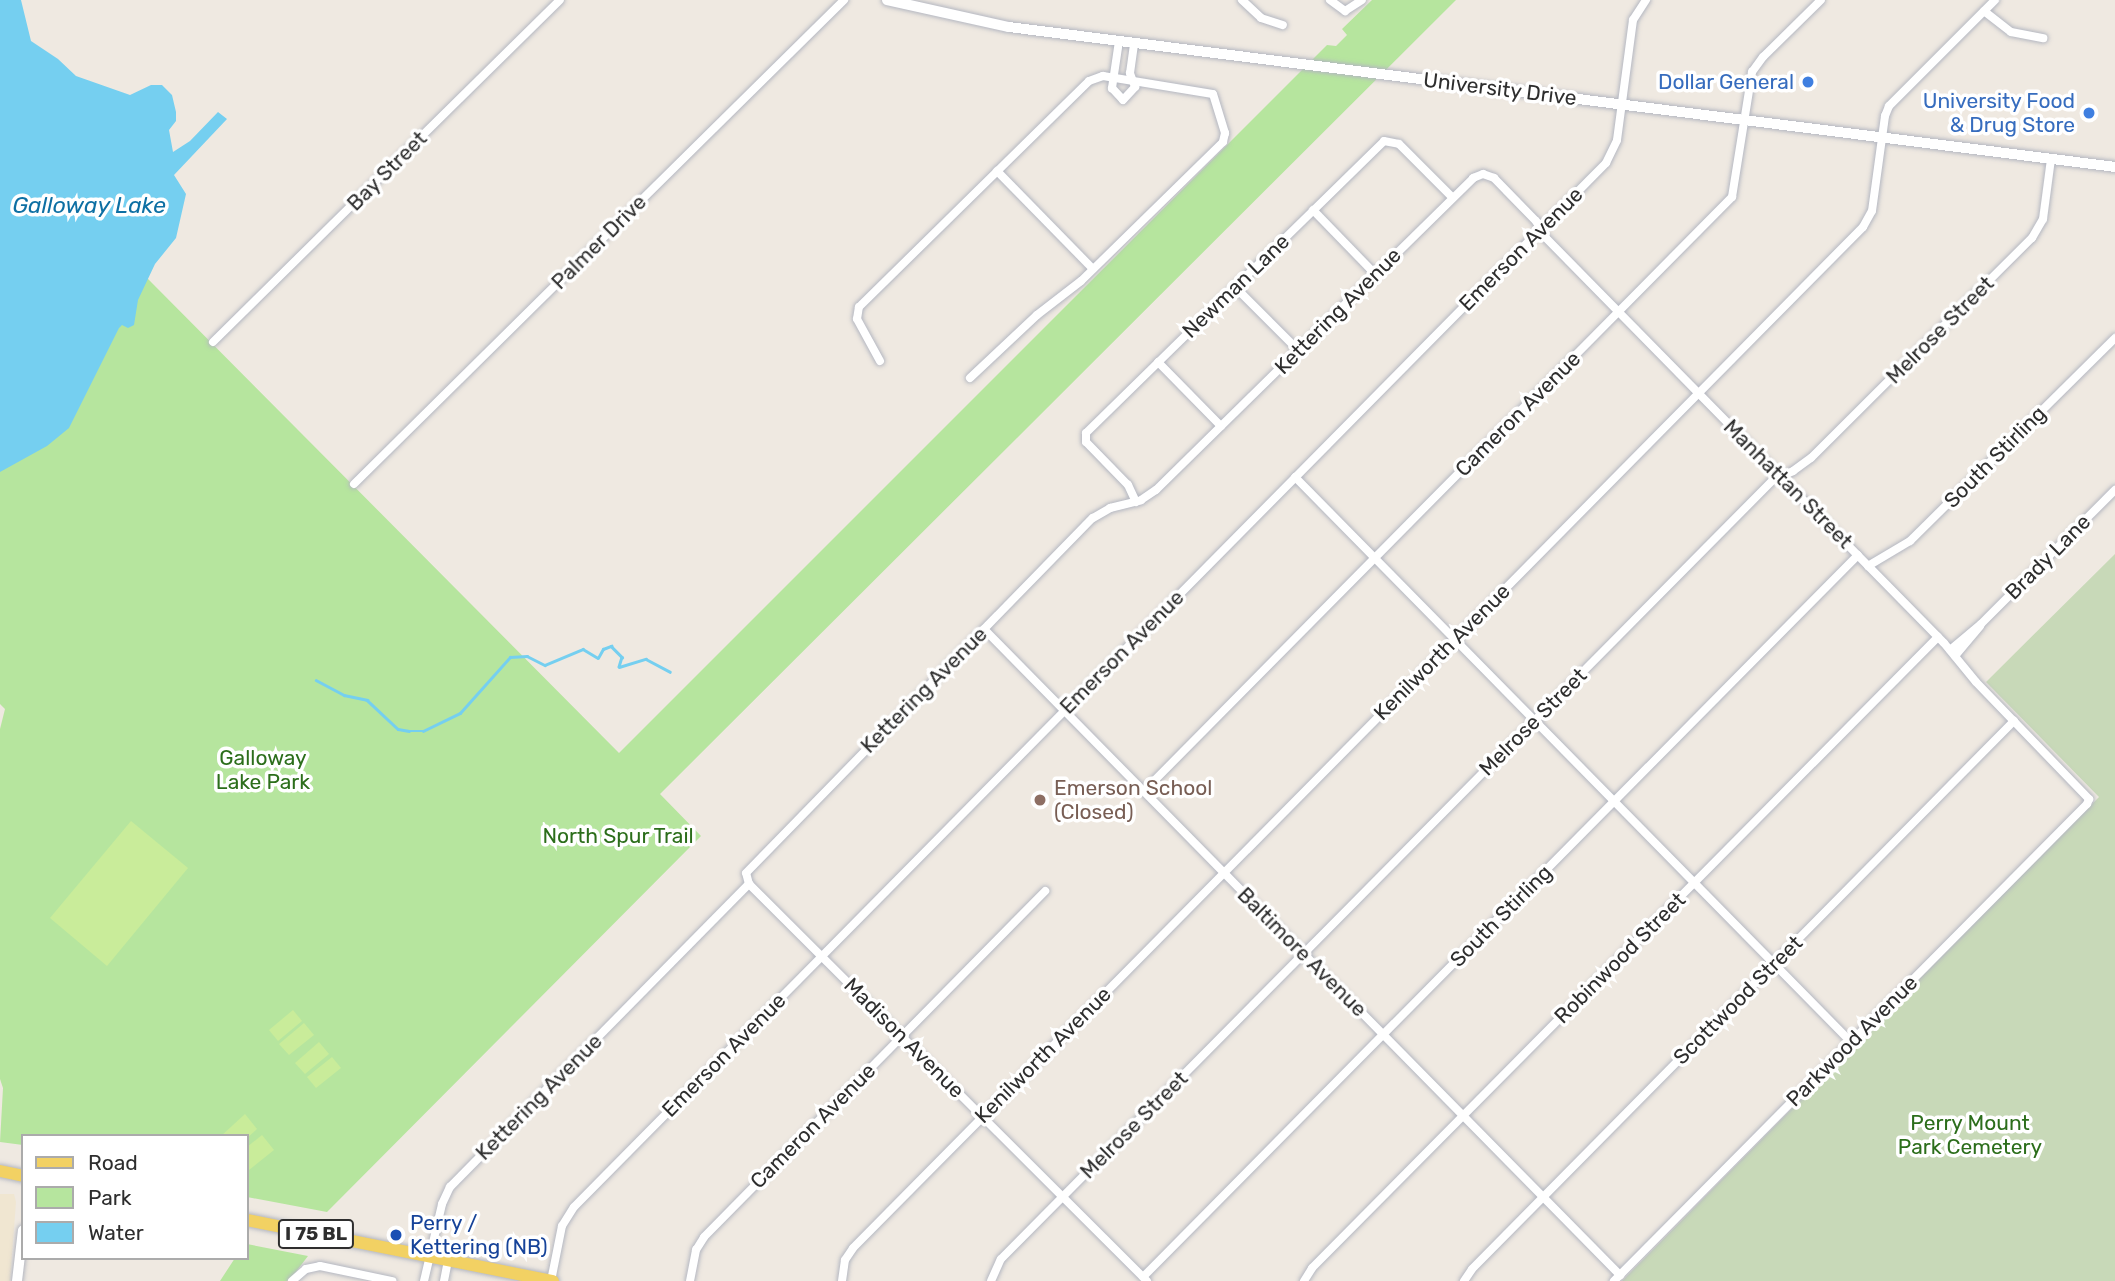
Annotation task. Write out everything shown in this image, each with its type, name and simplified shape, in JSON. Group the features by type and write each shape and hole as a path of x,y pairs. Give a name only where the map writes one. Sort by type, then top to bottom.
{"main road":[{"name":"University Drive","path":"887,0 989,24 2115,167"},
{"path":"0,1171 21,1176"},
{"name":"I 75 BL","path":"248,1220 552,1281"}],"street":[{"name":"Bay Street","path":"213,342 560,0"},
{"name":"Palmer Drive","path":"354,484 844,0"},
{"path":"1242,0 1261,19 1283,25"},
{"path":"1329,0 1345,11 1362,0"},
{"name":"Emerson Avenue","path":"552,1281 562,1226 571,1209 1610,157 1617,140 1633,23 1646,0"},
{"name":"Cameron Avenue","path":"1144,791 1732,197 1750,79 1757,64 1821,0"},
{"name":"Kenilworth Avenue","path":"842,1281 845,1263 853,1248 1867,222 1873,207 1885,116 1891,103 1995,0"},
{"path":"1984,11 2011,32 2043,38"},
{"path":"1119,41 1113,92 1123,100 1134,90 1130,73 1135,43"},
{"path":"880,360 857,319 857,310 1088,81 1098,77 1114,78 1210,92 1216,99 1225,136 1221,144 1093,269 1037,315 970,378"},
{"name":"Newman Lane","path":"1136,502 1128,485 1087,444 1085,436 1384,141 1399,144 1453,198"},
{"name":"Melrose Street","path":"991,1281 999,1262 1773,480 1793,471 1816,453 2036,234 2043,219 2051,159"},
{"path":"997,171 1093,269"},
{"name":"Manhattan Street","path":"1483,174 1494,178 1619,312 1938,636 2089,800"},
{"name":"Kettering Avenue","path":"424,1281 442,1200 452,1184 749,884 746,875 749,867 1093,518 1110,508 1136,502 1156,490 1475,176 1483,174"},
{"path":"1313,210 1376,274"},
{"path":"1235,287 1298,350"},
{"name":"South Stirling","path":"1868,566 1892,555 1910,541 2115,338"},
{"path":"1158,362 1221,426"},
{"path":"1295,477 1851,1042"},
{"name":"Brady Lane","path":"1952,653 2115,489"},
{"name":"South Stirling","path":"1145,1279 1858,555"},
{"name":"Baltimore Avenue","path":"984,629 1543,1196 1617,1278"},
{"name":"Robinwood Street","path":"1304,1281 1312,1268 1938,636"},
{"name":"Scottwood Street","path":"1464,1281 1472,1269 1543,1196 2014,721"},
{"name":"Parkwood Avenue","path":"1617,1278 2089,800"},
{"name":"Madison Avenue","path":"749,884 1145,1279"},
{"name":"Cameron Avenue","path":"690,1281 696,1250 704,1237 1045,891"},
{"path":"16,1281 21,1245"},
{"path":"444,1281 448,1261"},
{"path":"292,1281 306,1269 320,1266 392,1281"}],"shaded area":[{"path":"0,1194 14,1194 16,1202 10,1281 0,1281"}],"green space":[{"name":"Galloway Lake Park","path":"1372,0 1456,0 660,794 701,836 327,1212 248,1197 248,1134 21,1134 21,1145 0,1142 3,1088 0,1079 0,729 5,709 0,704 0,130 619,753 1327,45 1336,46 1347,35 1342,29"},
{"name":"Perry Mount Park Cemetery","path":"2115,554 2115,1281 1622,1281 2099,797 1986,682"},
{"path":"131,821 188,868 107,966 50,918"},
{"path":"293,1010 302,1021 278,1041 269,1030"},
{"path":"304,1023 314,1035 289,1055 279,1044"},
{"path":"319,1042 329,1054 305,1074 295,1063"},
{"path":"332,1057 341,1068 316,1088 307,1077"},
{"path":"245,1114 257,1129 248,1137 248,1134 223,1134"},
{"path":"262,1135 274,1150 249,1170 248,1146"},
{"path":"248,1244 308,1256 289,1281 220,1281 234,1260 248,1260"}],"water":[{"name":"Galloway Lake","path":"0,0 21,0 31,41 58,59 76,76 130,95 151,85 162,85 172,95 176,112 176,121 169,130 173,152 190,141 218,112 227,119 174,175 186,194 176,238 155,264 138,300 134,325 128,328 122,325 119,328 69,428 47,446 0,472"}],"waterway":[{"path":"316,680 344,695 367,700 398,729 423,731 460,713 510,657 527,656 545,665 583,649 598,658 603,649 611,646 622,657 619,667 646,659 670,672"}],"place":[{"name":"Dollar General","path":"1808,82"},
{"name":"University Food & Drug Store","path":"2089,113"},
{"name":"Emerson School (Closed)","path":"1040,800"},
{"name":"Perry / Kettering (NB)","path":"396,1235"}],"park label":[{"name":"North Spur Trail","path":"618,836"}]}
